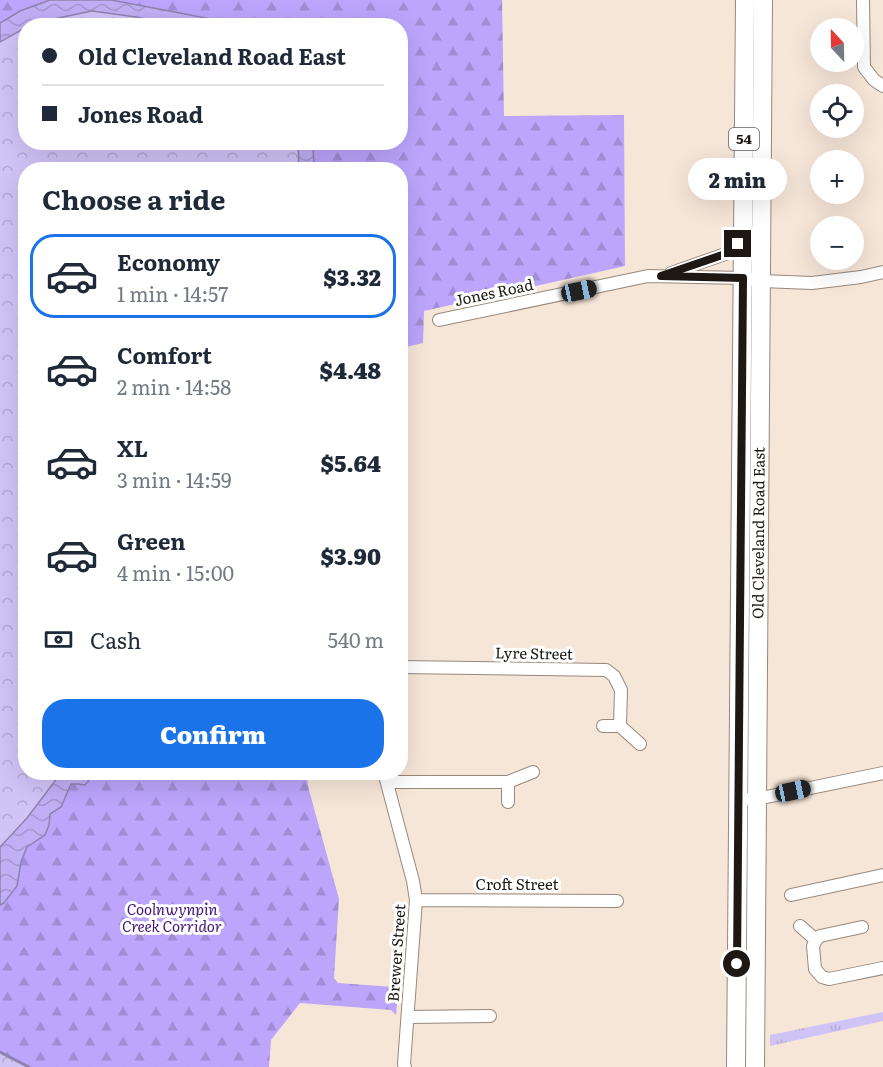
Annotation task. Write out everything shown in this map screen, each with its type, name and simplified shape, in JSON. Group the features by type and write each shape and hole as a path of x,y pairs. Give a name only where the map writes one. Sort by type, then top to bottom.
{"main road":[{"name":"Old Cleveland Road East","path":"745,0 743,228 752,279"},
{"name":"Old Cleveland Road East","path":"755,1067 748,799 752,279 763,0"},
{"name":"Old Cleveland Road East","path":"736,1067 748,799"}],"street":[{"path":"863,0 864,67 874,80 883,86"},
{"name":"Jones Road","path":"661,276 731,252 738,244 743,228"},
{"name":"Jones Road","path":"439,320 648,276 812,283 861,278 883,272"},
{"name":"Lyre Street","path":"408,668 606,670 614,676 621,690 620,726"},
{"path":"603,726 620,726 640,744"},
{"path":"408,778 508,782 533,772"},
{"path":"748,799 883,773"},
{"name":"Brewer Street","path":"387,780 416,900 405,1067"},
{"path":"508,782 508,802"},
{"path":"791,896 883,875"},
{"name":"Croft Street","path":"416,900 617,900"},
{"path":"800,926 816,940"},
{"path":"862,927 820,936 813,946 815,969 822,977 829,979 883,968"},
{"path":"408,1017 490,1016"}],"green space":[{"path":"0,0 50,0 20,11 0,23"},
{"path":"111,0 502,0 504,116 624,115 625,266 424,311 423,343 408,346 408,162 314,162 313,150 408,150 408,18 204,18"},
{"path":"94,4 163,18 47,18"},
{"path":"18,27 18,150 304,150 305,162 18,162 18,780 67,780 0,873 0,32"},
{"name":"Coolnwynpin Creek Corridor","path":"89,780 307,780 339,899 334,978 338,983 393,987 399,983 396,1015 391,1010 300,1003 271,1040 269,1067 0,1067 0,905 17,886 21,862 27,847 49,825 50,814 71,784"},
{"path":"883,1012 883,1021 770,1046 770,1035"},
{"path":"0,1052 29,1067 0,1067"}],"water":[{"path":"50,0 111,0 204,18 141,18 92,11 58,18 18,18 18,32 0,42 0,23 20,11"},
{"path":"298,150 313,150 314,162 299,162"},
{"path":"56,780 89,780 85,785 71,784 61,807 50,814 45,835 27,847 21,862 17,886 0,905 0,847 27,818"}],"waterway":[{"path":"0,1052 29,1067"}],"route":[{"path":"737,964 743,278 661,276 731,252 738,244"}]}
